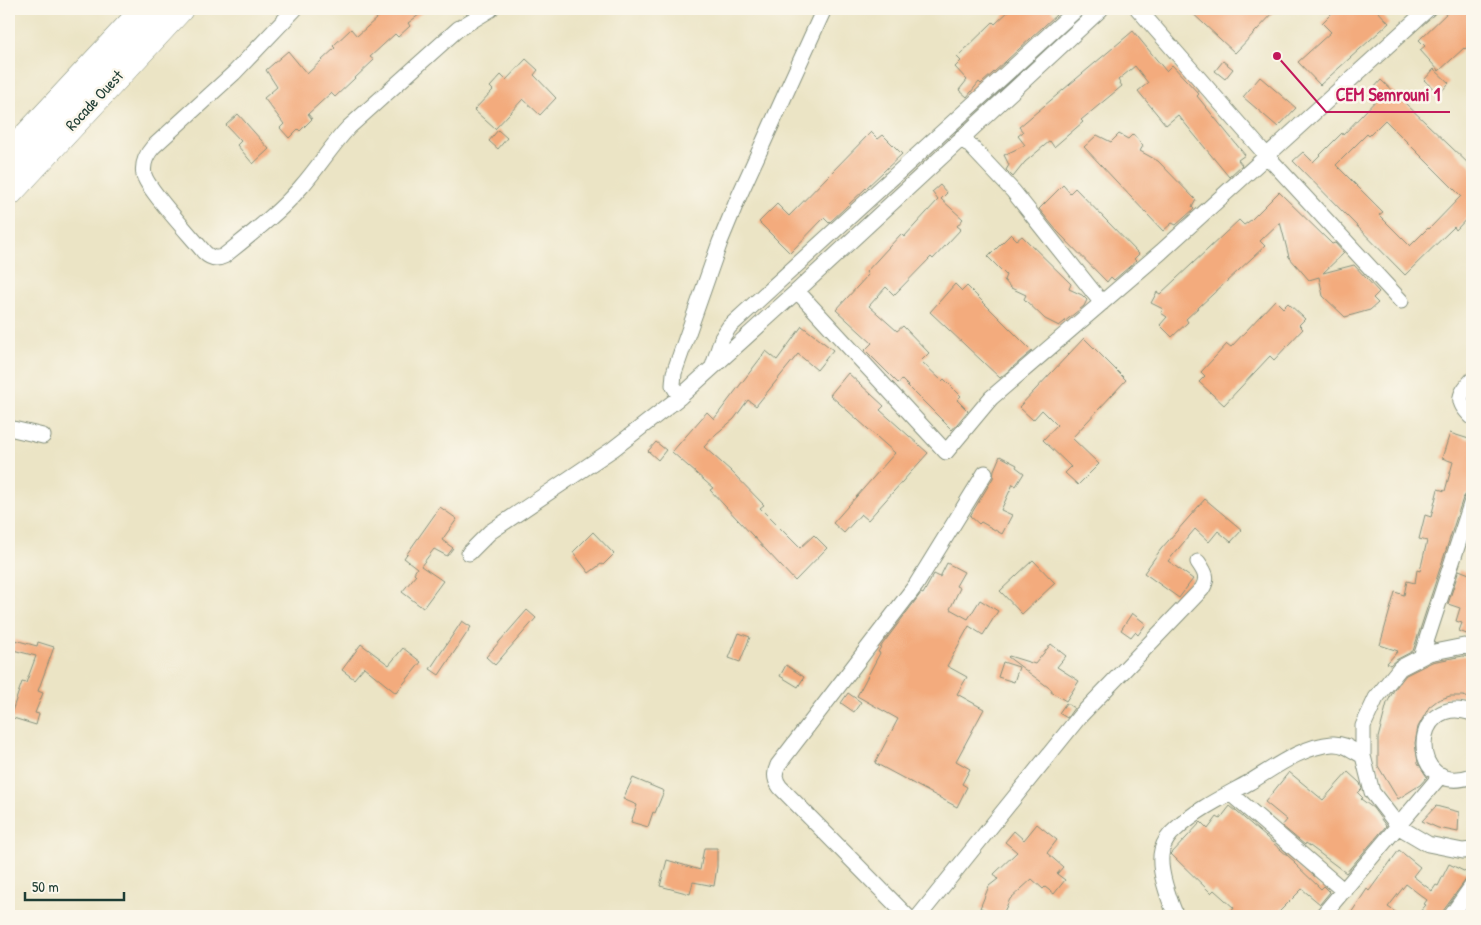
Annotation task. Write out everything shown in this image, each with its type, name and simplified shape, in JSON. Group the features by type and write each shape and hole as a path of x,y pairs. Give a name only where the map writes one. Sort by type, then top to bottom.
{"highway":[{"name":"Rocade Ouest","path":"9,156 146,9"},
{"name":"Rocade Ouest","path":"9,192 179,9"}],"street":[{"path":"295,9 234,72 153,147 146,158 144,170 149,186 211,258 224,256 289,200 312,175 348,127 458,29 491,9"},
{"path":"680,397 673,385 674,373 720,242 824,9"},
{"path":"714,366 722,338 729,327 1077,9"},
{"path":"469,552 490,532 613,449 680,397 1101,9"},
{"path":"1138,9 1267,156 1401,301"},
{"path":"797,291 946,452 991,398 1161,252 1428,9"},
{"path":"962,137 1014,191 1102,303"},
{"path":"1472,380 1462,392 1460,398 1462,408 1472,417"},
{"path":"9,428 43,436"},
{"path":"907,916 780,787 776,782 775,771 916,585 985,472"},
{"path":"1421,657 1472,501"},
{"path":"919,916 1080,716 1206,584 1206,573 1198,562"},
{"path":"1472,648 1464,646 1429,653 1400,668 1376,698 1363,726 1363,756 1372,792 1399,827 1428,844 1463,851 1472,850"},
{"path":"1472,713 1450,711 1436,718 1427,729 1423,744 1426,759 1441,775 1456,780 1472,776"},
{"path":"1176,916 1168,897 1161,868 1161,852 1165,841 1176,829 1201,809 1316,746 1342,744 1363,756"},
{"path":"1322,916 1441,775"},
{"path":"1230,793 1344,891"},
{"path":"1451,916 1472,886"}],"building":[{"path":"387,9 427,9 408,23 410,26 398,37 395,34 370,57 374,60 335,97 331,93 308,114 312,119 300,131 298,129 289,138 280,128 284,124 264,98 277,87 266,70 288,51 307,74 335,48 333,46 351,29 357,36"},
{"path":"1011,9 1050,9 1056,15 981,84 979,82 967,97 959,90 967,80 955,67 961,61 957,57 993,22 995,24"},
{"path":"1188,9 1277,9 1235,53"},
{"path":"1336,9 1376,9 1389,23 1320,85 1298,62 1331,32 1322,23"},
{"path":"1451,9 1472,9 1472,27 1468,32 1472,37 1472,42 1439,71 1420,50 1425,46 1419,40"},
{"path":"1133,31 1166,71 1172,65 1199,94 1197,96 1245,155 1238,160 1242,165 1229,177 1178,115 1166,125 1138,91 1148,83 1135,66 1118,80 1122,86 1081,120 1083,122 1054,147 1050,141 1025,162 1013,177 1006,170 1009,165 1004,155 1025,145 1018,136 1023,132 1019,127"},
{"path":"526,59 538,70 534,75 556,98 540,115 523,99 495,129 474,110 493,90 490,87 501,75 506,80"},
{"path":"1223,61 1233,69 1225,79 1215,71"},
{"path":"1434,69 1449,83 1439,94 1424,80"},
{"path":"1260,77 1296,108 1278,127 1243,97"},
{"path":"1381,80 1472,167 1472,213 1456,230 1454,227 1405,275 1293,161 1303,152 1313,162 1342,133 1343,135 1380,96 1373,89","holes":["1385,120 1461,196 1410,246 1379,215 1383,212 1336,165 1367,134 1369,136"]},
{"path":"238,114 269,149 253,164 237,145 241,141 226,125"},
{"path":"498,130 507,138 498,149 489,141"},
{"path":"871,132 878,139 883,135 902,154 829,223 824,218 790,253 759,222 777,204 789,216"},
{"path":"1119,134 1128,139 1133,134 1143,146 1140,151 1158,161 1196,200 1192,207 1194,209 1176,225 1172,223 1163,231 1084,147 1097,135 1111,142"},
{"path":"940,185 947,193 941,199 963,219 957,226 961,229 933,259 931,257 894,295 886,287 869,306 897,331 903,326 929,353 921,361 942,381 944,379 961,396 957,400 968,411 952,430 902,380 898,383 865,350 872,343 836,310 868,275 866,272 901,234 904,237 938,200 932,192"},
{"path":"1063,185 1070,193 1075,188 1139,254 1134,259 1136,261 1114,280 1111,277 1107,282 1057,231 1039,209"},
{"path":"1279,192 1332,244 1335,243 1344,253 1323,273 1354,265 1379,292 1373,298 1378,303 1370,310 1345,317 1323,296 1319,277 1309,280 1289,257 1280,222 1260,241 1265,246 1186,319 1188,322 1172,337 1160,325 1167,317 1161,313 1163,309 1151,303 1157,292 1160,294 1239,220 1244,225 1251,220"},
{"path":"1011,234 1017,240 1022,236 1071,284 1069,289 1082,295 1087,300 1084,306 1059,326 1045,319 1024,299 1026,295 1011,288 1004,280 1006,275 988,257"},
{"path":"955,284 962,291 967,286 1032,351 1000,378 930,312"},
{"path":"1275,300 1283,308 1288,303 1305,319 1299,325 1303,329 1274,360 1270,356 1224,405 1199,382 1205,376 1201,372 1227,344 1231,347"},
{"path":"802,326 833,350 817,370 798,354 756,406 748,400 734,419 704,447 731,471 764,505 760,508 800,548 814,535 827,548 795,581 710,490 713,488 672,452 707,412 714,419 766,351 777,360"},
{"path":"1084,338 1126,380 1072,438 1099,464 1078,485 1065,473 1071,467 1043,440 1057,425 1042,410 1033,420 1019,407"},
{"path":"848,373 884,406 880,410 928,453 868,520 861,514 844,533 833,523 895,453 830,395"},
{"path":"1450,433 1472,440 1472,492 1466,494 1463,498 1413,651 1390,665 1387,663 1398,651 1380,645 1395,592 1404,595 1407,581 1415,583 1417,570 1420,571 1427,541 1419,539 1425,515 1431,517 1438,489 1445,491 1453,462 1442,458"},
{"path":"656,442 666,450 658,460 648,451"},
{"path":"1000,456 1017,465 1016,467 1024,473 1016,486 1013,484 1001,510 1012,515 1002,534 981,522 979,524 970,516 993,478"},
{"path":"1205,499 1242,530 1231,542 1218,531 1209,542 1195,529 1168,561 1193,579 1179,598 1144,573 1161,549"},
{"path":"440,507 457,519 442,540 453,548 447,556 434,549 421,566 443,581 423,608 402,592 416,575 414,573 417,568 404,558"},
{"path":"593,532 614,554 603,565 601,564 589,573 573,552"},
{"path":"1033,560 1055,583 1022,614 1000,591"},
{"path":"947,563 964,572 956,586 960,588 950,609 968,619 980,600 998,611 983,635 969,626 947,666 967,677 957,694 984,709 956,761 970,769 962,784 967,787 957,807 875,763 898,719 857,696 880,653 878,652 882,645 921,593 923,594 934,574 940,577"},
{"path":"1459,570 1472,575 1472,636 1459,631 1462,623 1456,621 1460,608 1448,604"},
{"path":"527,610 536,618 495,665 486,657"},
{"path":"1132,613 1146,624 1138,635 1135,632 1131,637 1121,630"},
{"path":"462,621 471,627 439,675 430,669"},
{"path":"739,633 750,637 740,662 729,658"},
{"path":"15,640 37,646 38,642 54,647 38,691 43,693 35,713 39,714 36,725 10,717 22,682 26,683 36,656 13,650"},
{"path":"361,644 389,665 403,648 421,662 396,693 364,667 354,679 342,670"},
{"path":"1051,644 1066,656 1057,667 1079,681 1066,701 1051,692 1052,690 1008,657 1035,664"},
{"path":"1463,656 1472,657 1472,699 1463,696 1450,696 1438,700 1429,707 1418,727 1415,743 1418,763 1427,777 1420,785 1398,799 1378,766 1378,738 1387,703 1394,690 1406,675 1432,662"},
{"path":"1003,662 1019,667 1014,682 998,677"},
{"path":"786,665 804,677 798,687 780,676"},
{"path":"848,693 861,702 854,712 841,703"},
{"path":"1066,703 1074,708 1067,718 1059,713"},
{"path":"1289,772 1323,800 1348,772 1360,783 1362,789 1358,793 1363,798 1361,799 1373,808 1386,826 1346,873 1306,843 1305,845 1282,826 1287,820 1265,802"},
{"path":"633,778 664,791 655,813 653,812 648,827 631,822 637,805 623,799"},
{"path":"1230,806 1295,862 1321,889 1324,886 1330,892 1320,904 1302,889 1275,916 1228,916 1234,908 1214,890 1211,893 1171,854 1201,822 1208,829 1217,817 1220,819"},
{"path":"1436,806 1459,812 1458,832 1438,828 1422,821"},
{"path":"1037,824 1057,840 1047,853 1063,867 1057,874 1065,880 1054,894 1045,887 1043,889 1032,879 1010,899 1002,916 980,908 989,886 998,879 994,874 1017,852 1005,842 1014,831 1024,840"},
{"path":"704,848 717,848 714,886 693,882 690,894 660,886 667,860 700,870"},
{"path":"1399,850 1420,867 1413,876 1432,891 1436,885 1438,886 1449,864 1470,874 1443,911 1442,916 1416,916 1426,905 1424,904 1427,900 1406,884 1388,907 1401,916 1349,916 1367,889 1369,891"}],"place":[{"name":"CEM Semrouni 1","path":"1277,56"}]}
